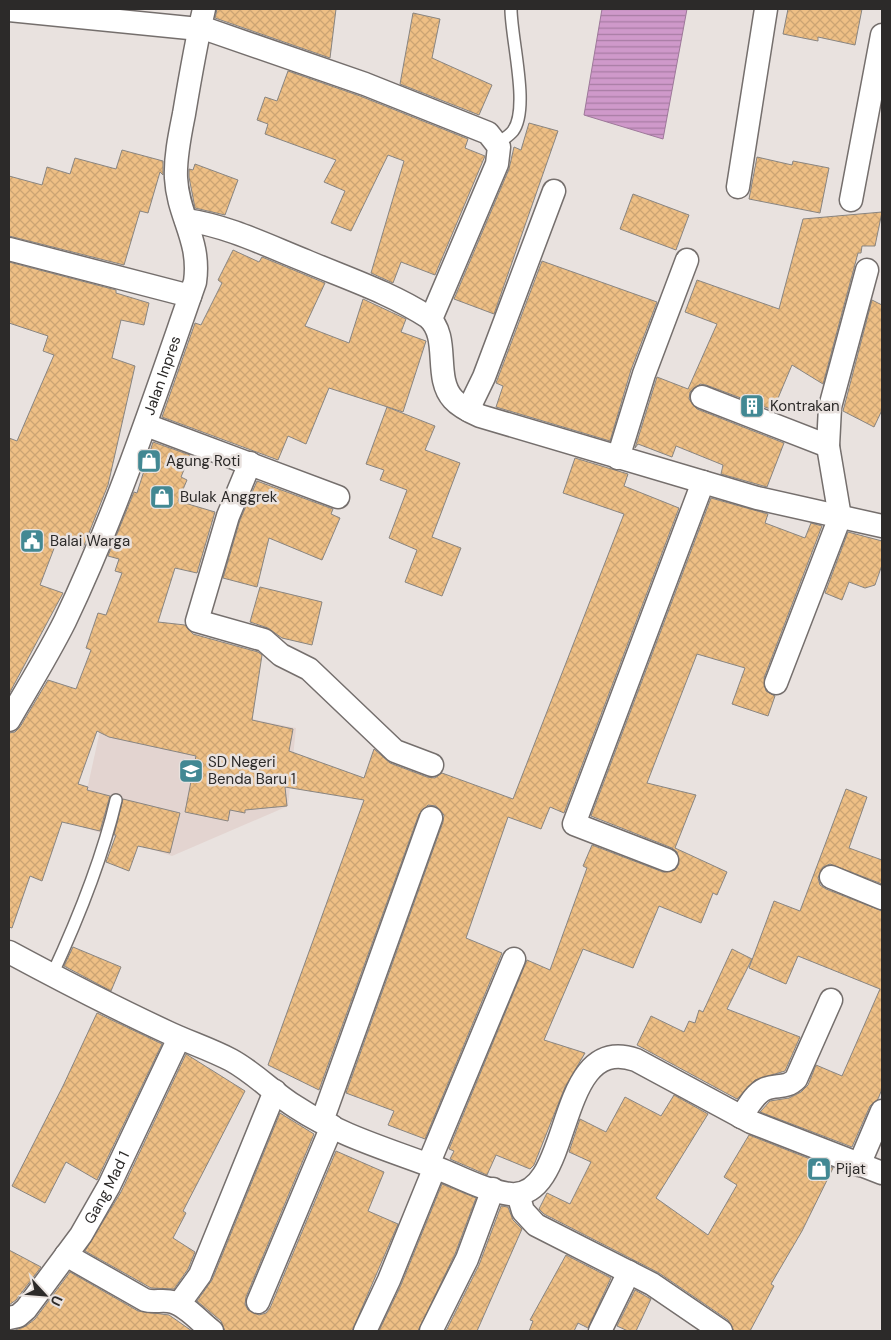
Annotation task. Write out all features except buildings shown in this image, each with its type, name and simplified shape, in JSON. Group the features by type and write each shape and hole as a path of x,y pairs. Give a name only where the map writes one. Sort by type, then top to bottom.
{"street":[{"path":"738,187 766,9"},
{"path":"9,10 202,19 228,36 365,84 492,135 498,143 500,150 497,164 431,319"},
{"name":"Jalan Inpres","path":"9,720 65,620 146,425 190,296 197,264 194,243 178,192 176,174 183,119 202,19"},
{"path":"851,200 882,35"},
{"path":"468,410 484,377 554,191"},
{"path":"186,220 223,228 251,239 344,277 431,319 439,337 448,391 454,400 468,410 494,422 776,503 882,526"},
{"path":"9,249 190,296"},
{"path":"618,458 644,374 687,260"},
{"path":"776,683 840,517 828,446 830,407 866,270"},
{"path":"702,397 828,446"},
{"path":"146,425 338,497"},
{"path":"250,463 228,516 197,621 264,640 281,655 309,669 384,742 395,750 432,765"},
{"path":"667,860 574,824 703,482"},
{"path":"258,1302 327,1124 431,818"},
{"path":"831,878 882,898"},
{"path":"9,952 179,1038 231,1060 294,1106 327,1124 493,1189 518,1194 531,1190 542,1176 585,1077 603,1058 622,1056 636,1060 741,1117 882,1173"},
{"path":"366,1331 390,1280 432,1166 514,959"},
{"path":"741,1117 759,1092 769,1088 786,1086 796,1079 831,1000"},
{"name":"Gang Mad 1","path":"9,1318 18,1316 26,1309 81,1235 109,1186 179,1038"},
{"path":"179,1304 200,1275 266,1107 275,1091"},
{"path":"859,1164 882,1111"},
{"path":"431,1331 467,1259 493,1189"},
{"path":"518,1194 523,1211 536,1225 629,1272 681,1302 721,1331"},
{"path":"66,1255 144,1300 151,1302 172,1301 179,1304 212,1331"},
{"path":"600,1331 629,1272"}],"lane":[{"path":"498,143 514,129 520,104 520,82 514,49 511,9"},
{"path":"52,975 66,944 108,834 116,800"}],"shaded area":[{"path":"602,9 687,9 663,139 584,115"},
{"name":"SD Negeri Benda Baru 1","path":"109,690 296,728 288,806 172,856 79,826"}],"place":[{"name":"Kontrakan","path":"752,406"},
{"name":"Agung Roti","path":"149,461"},
{"name":"Bulak Anggrek","path":"162,497"},
{"name":"Balai Warga","path":"32,541"},
{"name":"SD Negeri Benda Baru 1","path":"191,771"},
{"name":"Pijat","path":"819,1169"}]}
